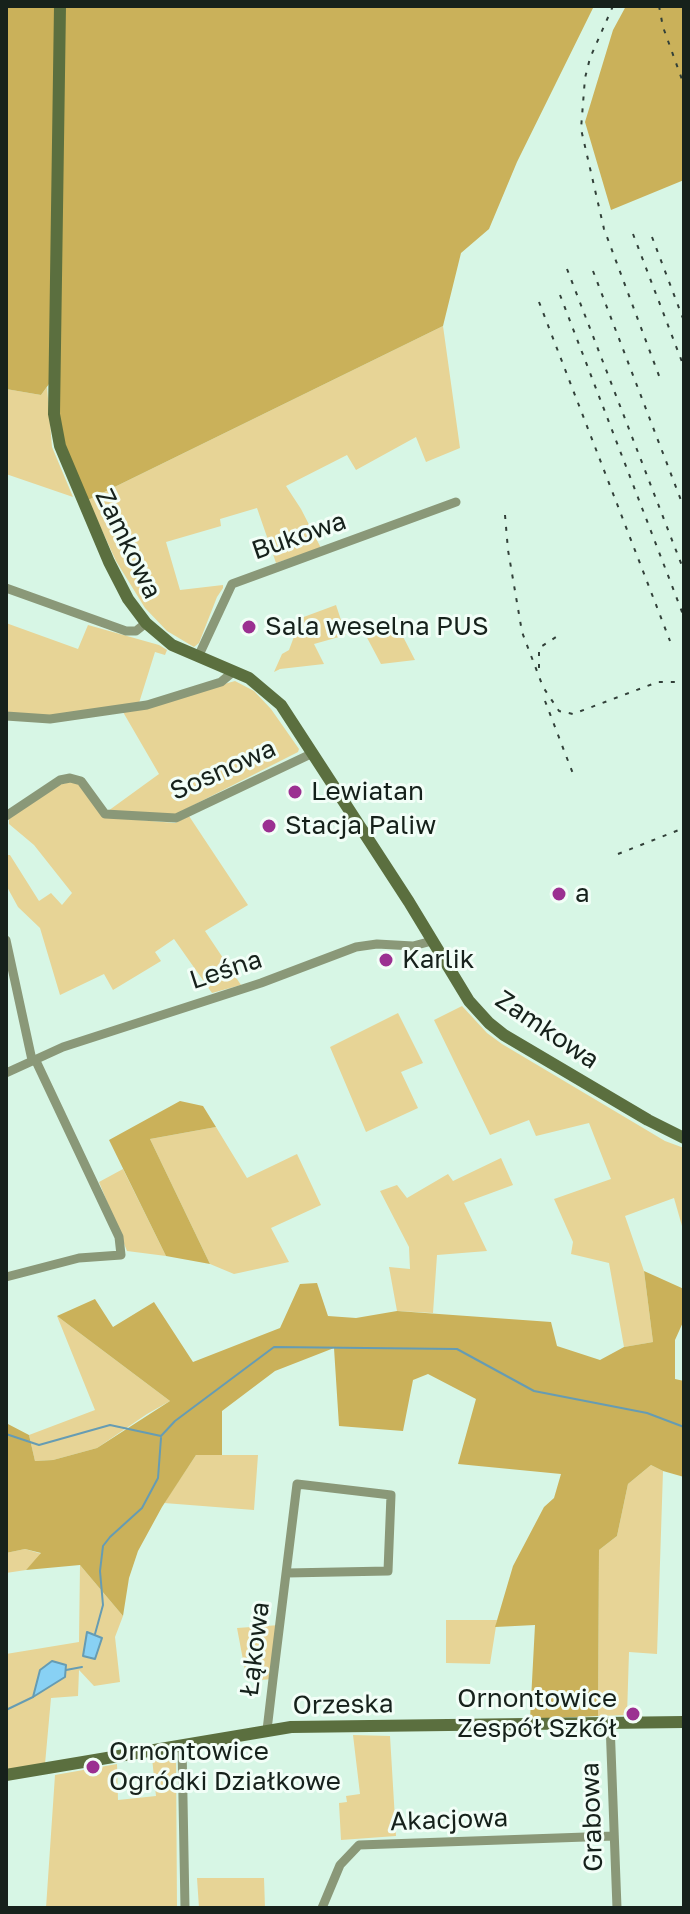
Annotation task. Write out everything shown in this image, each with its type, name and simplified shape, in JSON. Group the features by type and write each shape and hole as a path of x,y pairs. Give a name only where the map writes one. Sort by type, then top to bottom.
{"street":[{"name":"Zamkowa","path":"60,6 54,414 60,446 128,599 146,623 172,645 234,671 259,685 281,705 469,1001 489,1023 504,1035 648,1120 684,1138"},
{"name":"Bukowa","path":"198,657 232,584 456,502"},
{"path":"6,588 126,631 136,631 146,623"},
{"path":"6,716 50,719 147,705 221,682 234,671"},
{"name":"Sosnowa","path":"6,816 60,780 70,778 81,781 105,814 176,818 313,753"},
{"path":"6,940 34,1059 119,1237 121,1255 79,1258 6,1277"},
{"name":"Leśna","path":"6,1073 70,1044 261,983 356,947 377,944 413,946 432,941"},
{"name":"Łąkowa","path":"267,1730 297,1484 391,1495 388,1571 287,1573"},
{"name":"Orzeska","path":"6,1775 291,1727 684,1722"},
{"name":"Grabowa","path":"610,1723 617,1908"},
{"path":"182,1745 185,1908"},
{"name":"Akacjowa","path":"322,1908 340,1865 359,1845 614,1836"}],"shaded area":[{"path":"6,6 594,6 517,162 489,229 461,253 443,326 88,500 65,447 58,415 57,373 41,395 6,389"},
{"path":"626,6 684,6 684,180 611,210 585,122 613,30"},
{"path":"443,326 460,448 426,462 416,437 356,470 347,455 286,486 321,548 276,563 257,508 220,519 221,526 166,542 180,590 223,585 199,643 194,647 167,631 145,608 116,561 88,500"},
{"path":"47,387 52,447 73,497 6,474 6,389 41,395"},
{"path":"336,605 346,635 314,644 324,664 274,672 282,654 289,650 301,618"},
{"path":"395,621 415,660 381,664 364,632"},
{"path":"6,623 78,649 88,625 167,650 165,655 155,652 139,703 46,717 6,714"},
{"path":"235,681 254,691 271,709 299,749 298,752 174,815 108,811 159,774 123,712"},
{"path":"70,782 79,784 103,817 175,823 189,816 248,905 205,931 241,985 212,993 174,939 155,952 161,961 113,990 104,974 60,995 40,928 18,907 6,885 6,855 10,855 39,901 51,893 62,905 72,893 34,845 9,824 9,817 58,785"},
{"path":"462,1006 502,1044 665,1141 684,1148 684,1233 674,1198 625,1216 644,1271 653,1342 624,1347 609,1263 571,1254 573,1242 554,1199 611,1179 589,1123 536,1136 529,1120 490,1135 434,1020"},
{"path":"398,1013 423,1063 401,1072 418,1108 366,1132 330,1047"},
{"path":"180,1101 203,1106 216,1127 150,1139 210,1264 166,1256 109,1140"},
{"path":"216,1127 247,1178 297,1154 321,1205 271,1228 289,1262 234,1274 210,1264 150,1139"},
{"path":"501,1158 513,1185 464,1203 487,1251 437,1255 433,1313 397,1311 389,1267 410,1269 409,1247 380,1191 397,1185 407,1198 448,1174 453,1181"},
{"path":"123,1169 166,1256 127,1251 99,1182"},
{"path":"644,1271 684,1289 684,1320 675,1340 675,1379 684,1381 684,1477 651,1465 628,1484 617,1536 599,1550 598,1716 530,1719 535,1625 495,1627 513,1566 544,1507 554,1498 561,1474 458,1464 476,1399 428,1374 413,1380 403,1431 339,1426 334,1348 275,1371 222,1411 222,1455 196,1455 162,1507 138,1551 129,1578 123,1616 80,1565 26,1570 41,1553 25,1549 6,1553 6,1423 29,1435 35,1461 53,1460 97,1448 170,1401 57,1316 95,1299 113,1327 154,1302 193,1362 280,1328 300,1284 317,1283 328,1316 356,1318 397,1311 551,1322 557,1346 600,1360 624,1347 653,1342"},
{"path":"57,1316 170,1401 97,1448 53,1460 35,1461 29,1435 95,1410"},
{"path":"196,1455 258,1455 254,1510 164,1503"},
{"path":"651,1465 663,1471 657,1654 629,1652 627,1715 598,1716 599,1550 617,1536 628,1484"},
{"path":"25,1549 42,1554 26,1570 6,1573 6,1553"},
{"path":"80,1565 123,1616 115,1637 120,1682 94,1686 79,1670 78,1696 51,1698 45,1764 6,1771 6,1654 79,1642"},
{"path":"446,1620 497,1620 490,1664 446,1663"},
{"path":"280,1625 273,1679 247,1681 237,1628"},
{"path":"353,1735 390,1736 396,1836 341,1840 339,1803 347,1802 346,1796 360,1794"},
{"path":"176,1754 177,1908 46,1908 55,1775 117,1764 118,1800 156,1796 152,1758"},
{"path":"197,1878 264,1878 265,1908 199,1908"}],"water":[{"path":"87,1632 102,1638 95,1659 83,1656"},
{"path":"52,1661 66,1665 65,1677 33,1697 40,1670"}],"waterway":[{"path":"6,1434 39,1445 110,1425 161,1436 175,1421 274,1347 457,1349 534,1391 647,1413 684,1427"},
{"path":"95,1634 103,1605 100,1571 103,1546 142,1508 158,1478 161,1438"},
{"path":"66,1670 82,1667"},
{"path":"6,1710 33,1697"}],"railway":[{"path":"613,6 590,58 585,78 581,129 604,229 661,381"},
{"path":"659,6 663,27 684,85"},
{"path":"633,234 684,367"},
{"path":"652,237 684,321"},
{"path":"567,269 684,571"},
{"path":"593,271 684,508"},
{"path":"560,295 684,617"},
{"path":"539,302 670,641"},
{"path":"505,515 522,632 543,687 559,711 573,714 658,682 684,682"},
{"path":"539,668 539,648 556,637"},
{"path":"545,701 575,779"},
{"path":"618,854 684,828"}],"place":[{"name":"Sala weselna PUS","path":"249,627"},
{"name":"Lewiatan","path":"295,792"},
{"name":"Stacja Paliw","path":"269,826"},
{"name":"a","path":"559,894"},
{"name":"Karlik","path":"386,960"},
{"name":"Ornontowice Zespół Szkół","path":"633,1714"},
{"name":"Ornontowice Ogródki Działkowe","path":"93,1767"}]}
